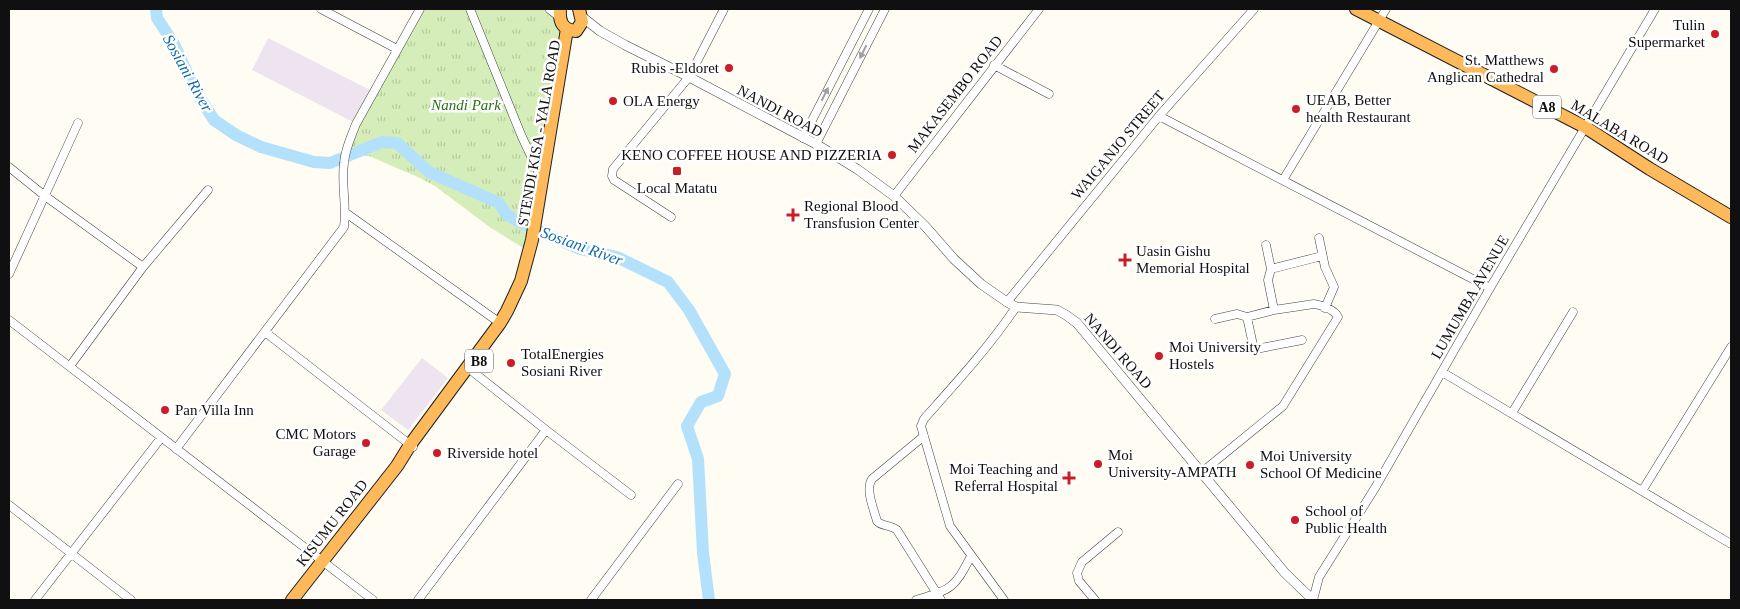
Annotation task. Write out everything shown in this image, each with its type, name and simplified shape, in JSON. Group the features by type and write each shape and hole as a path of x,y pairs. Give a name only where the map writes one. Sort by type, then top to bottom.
{"highway":[{"name":"MALABA ROAD","path":"1356,9 1383,14 1586,127 1650,169 1731,217"},
{"path":"556,11 562,26 576,22"},
{"name":"B8","path":"538,218 543,173 576,22"},
{"name":"STENDI KISA - YALA ROAD","path":"397,466 500,323 521,281 534,241 553,156 576,22"},
{"name":"B8","path":"412,447 472,371 509,317 526,277 534,241"},
{"name":"KISUMU ROAD","path":"292,600 397,466"}],"street":[{"path":"321,9 397,49"},
{"path":"176,449 344,227 346,213 344,163 349,141 356,124 420,9"},
{"path":"470,9 522,137 538,171 543,173"},
{"path":"670,217 614,180 612,173 614,166 689,77 724,9"},
{"path":"803,138 869,9"},
{"path":"816,144 885,9"},
{"name":"MAKASEMBO ROAD","path":"894,196 1039,9"},
{"name":"WAIGANJO STREET","path":"1007,302 1159,116 1254,9"},
{"name":"LUMUMBA AVENUE","path":"1313,600 1319,577 1375,488 1490,288 1655,9"},
{"path":"1283,180 1383,14"},
{"name":"NANDI ROAD","path":"576,22 600,31 689,77 816,144 856,169 894,196 980,284 1007,302 1016,307 1057,310 1066,314 1077,323 1284,573 1313,600"},
{"path":"994,65 1049,94"},
{"path":"1159,116 1490,288"},
{"path":"9,274 78,123"},
{"path":"9,167 45,196 143,267"},
{"path":"70,366 143,267 208,190"},
{"path":"346,213 500,323"},
{"path":"1319,238 1322,256 1334,287 1325,308"},
{"path":"1266,245 1271,268 1268,280 1274,310"},
{"path":"1271,268 1322,256"},
{"path":"1202,472 1283,406 1338,315 1314,304 1274,310 1247,317 1237,314 1215,319"},
{"path":"1004,600 970,556 948,522 921,426 924,419 965,373 1016,307"},
{"path":"1512,413 1573,312"},
{"path":"1247,317 1253,345 1256,350 1302,340"},
{"path":"9,320 372,600"},
{"path":"265,332 412,447"},
{"path":"1642,491 1731,347"},
{"path":"472,371 630,495"},
{"path":"1442,372 1731,544"},
{"path":"418,600 546,430"},
{"path":"924,436 872,479 869,488 877,521 882,525 892,526 897,530 939,597"},
{"path":"35,600 162,438"},
{"path":"590,600 678,484"},
{"path":"9,505 131,600"},
{"path":"1095,600 1079,581 1077,573 1082,562 1118,532"},
{"path":"916,600 939,597 953,587 970,556"}],"shaded area":[{"path":"268,38 374,92 357,124 252,70"},
{"path":"422,358 448,378 408,430 381,410"}],"green space":[{"name":"Nandi Park","path":"422,9 547,9 562,26 528,251 491,228 435,186 420,178 369,156 359,155 345,164 350,141"}],"waterway":[{"name":"Sosiani River","path":"156,9 157,18 174,44 195,90 214,120 236,135 261,147 314,162 330,163 382,142 397,143 429,172 499,203 506,214 519,222 580,249 617,257 668,282 689,310 725,374 718,396 701,402 687,426 698,459 703,553 709,600"}],"place":[{"name":"Tulin Supermarket","path":"1715,34"},
{"name":"Rubis -Eldoret","path":"729,68"},
{"name":"St. Matthews Anglican Cathedral","path":"1554,69"},
{"name":"OLA Energy","path":"613,101"},
{"name":"UEAB, Better health Restaurant","path":"1296,109"},
{"name":"KENO COFFEE HOUSE AND PIZZERIA","path":"892,155"},
{"name":"Local Matatu","path":"677,171"},
{"name":"Regional Blood Transfusion Center","path":"793,215"},
{"name":"Uasin Gishu Memorial Hospital","path":"1125,260"},
{"name":"Moi University Hostels","path":"1159,356"},
{"name":"TotalEnergies Sosiani River","path":"511,363"},
{"name":"Pan Villa Inn","path":"165,410"},
{"name":"CMC Motors Garage","path":"366,443"},
{"name":"Riverside hotel","path":"437,453"},
{"name":"Moi University-AMPATH","path":"1098,464"},
{"name":"Moi University School Of Medicine","path":"1250,465"},
{"name":"Moi Teaching and Referral Hospital","path":"1069,478"},
{"name":"School of Public Health","path":"1295,520"}]}
